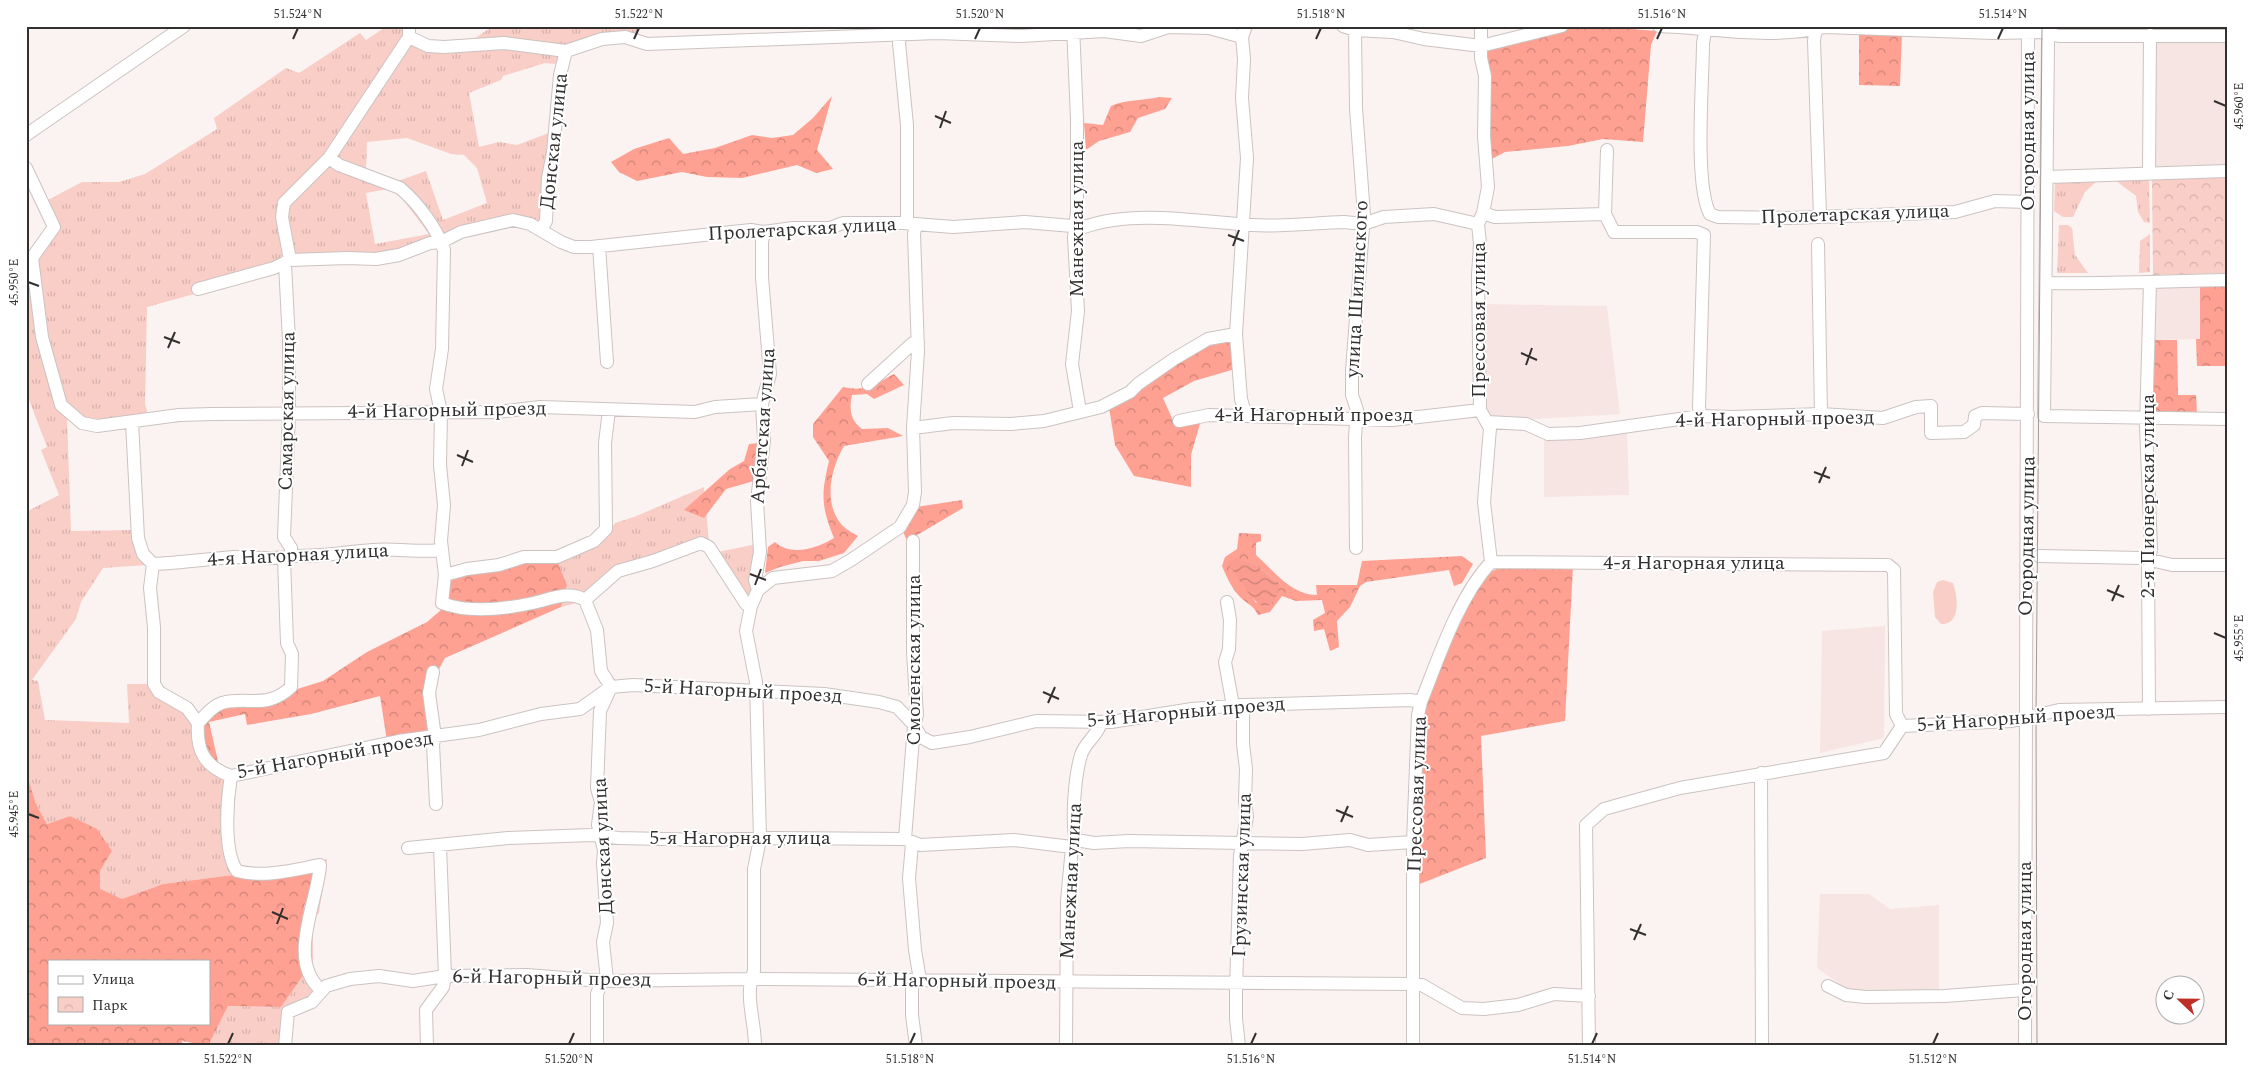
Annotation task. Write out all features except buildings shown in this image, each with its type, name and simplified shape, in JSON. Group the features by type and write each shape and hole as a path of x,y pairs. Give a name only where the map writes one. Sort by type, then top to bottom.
{"street":[{"path":"26,135 184,26"},
{"name":"Прессовая улица","path":"1413,1046 1414,842 1418,716 1421,702 1460,609 1481,572 1492,562 1484,502 1490,428 1480,410 1478,276 1481,218 1488,187 1484,136 1485,76 1481,46 1481,26"},
{"path":"1349,28 1393,32 1424,39 1481,46 1562,26"},
{"path":"1659,26 1769,33 1825,27 2028,29 2059,36 2150,35 2177,31 2227,36"},
{"path":"612,687 601,670 597,630 585,600 578,596 564,595 532,603 476,609 458,609 442,603 445,575 442,550 444,505 440,465 440,412 436,389 442,349 441,321 444,298 444,250 441,242 408,194 400,188 338,165 329,158 409,31 428,46 525,44 566,52 602,39 625,37 647,44 901,31 1021,36 1073,30 1104,31 1141,36 1150,35 1168,27 1244,32 1242,98 1247,158 1236,334 1241,399 1246,416"},
{"name":"улица Шилинского","path":"1349,28 1363,224 1352,370 1352,395 1357,410 1356,548"},
{"name":"Пролетарская улица","path":"1706,28 1703,43 1702,172 1705,204 1710,214 1718,217 1955,212 1995,200 2028,202"},
{"path":"1815,28 1820,216"},
{"name":"Огородная улица","path":"2025,1046 2028,29"},
{"name":"Манежная улица","path":"1073,30 1077,119 1076,227 1078,311 1072,364 1080,411"},
{"path":"754,1046 755,1029 748,999 754,971 754,869 760,839 756,682 746,631 751,606 758,590 773,578 832,571 900,527 913,505 915,492 913,428 918,343 914,234 907,125 903,101 901,31"},
{"path":"2050,33 2048,42 2044,416 2227,419"},
{"path":"2149,172 2150,35"},
{"name":"Донская улица","path":"541,230 546,221 548,178 553,153 560,75 566,52"},
{"path":"1607,150 1605,214 1614,232 1697,232 1704,235 1699,408 1701,416"},
{"name":"Самарская улица","path":"198,724 221,703 254,703 282,696 291,687 292,654 288,642 288,557 290,548 284,537 289,414 289,341 287,262 282,217 284,203 329,158"},
{"path":"26,168 54,227 29,258"},
{"path":"2047,177 2149,172 2227,171"},
{"name":"Пролетарская улица","path":"198,289 287,262 347,258 376,260 399,255 430,243 441,242 461,232 514,220 530,224 561,242 574,247 751,230 764,232 793,228 830,228 843,223 912,224 953,227 1025,222 1076,227 1138,219 1172,219 1244,224 1344,222 1363,224 1384,217 1434,214 1481,218 1605,214"},
{"name":"Арбатская улица","path":"758,590 756,580 760,552 757,501 764,440 762,404 770,374 762,277 762,242 764,232"},
{"path":"1818,244 1821,414"},
{"path":"599,246 607,362"},
{"name":"4-й Нагорный проезд","path":"29,258 42,337 61,404 82,423 97,426 179,415 498,412 540,407 695,412 715,407 762,404"},
{"path":"2046,283 2098,285 2227,280"},
{"name":"2-я Пионерская улица","path":"2150,282 2147,417 2150,559 2150,710"},
{"path":"913,428 953,423 1012,424 1044,422 1101,407 1118,399 1174,359 1208,339 1236,334"},
{"path":"868,384 913,343 918,343"},
{"name":"4-й Нагорный проезд","path":"1487,422 1526,424 1548,434 1580,433 1701,416 1740,417 1821,414 1883,418 1916,407 1931,406 1931,433 1964,432 1974,425 1976,416 1982,413 2028,414"},
{"path":"445,575 467,568 499,565 524,557 557,557 594,541 606,529 605,443 609,410"},
{"name":"4-й Нагорный проезд","path":"1179,421 1209,415 1357,417 1392,420 1480,410"},
{"path":"132,422 138,538 143,554 153,564 150,588 154,627 154,684 159,692 187,708 198,724"},
{"name":"Смоленская улица","path":"913,541 913,652 918,715 914,725 909,878 916,980 912,1016 916,1046"},
{"path":"585,600 618,571 653,561 701,543 709,548 746,604 751,606"},
{"name":"4-я Нагорная улица","path":"153,564 233,557 344,554 372,550 417,552 442,550"},
{"path":"2039,556 2150,559 2172,565 2227,565"},
{"name":"4-я Нагорная улица","path":"1492,562 1888,565 1894,570 1896,714 1902,726"},
{"name":"Грузинская улица","path":"1227,602 1230,620 1229,649 1224,662 1238,705 1246,769 1245,801 1248,817 1240,855 1236,1019 1240,1046"},
{"path":"433,672 429,693 435,737 433,744 436,804"},
{"name":"5-й Нагорный проезд","path":"198,724 202,753 206,762 214,770 231,776 398,741 479,730 541,714 580,709 612,687 633,685 832,695 879,702 897,707 914,725 921,737 932,743 970,737 1036,721 1101,722 1192,709 1238,705 1400,700 1421,702"},
{"name":"Донская улица","path":"597,1046 597,994 604,981 603,942 607,923 603,863 604,850 598,825 601,802 598,788 600,711 612,687"},
{"name":"5-й Нагорный проезд","path":"1589,996 1585,835 1586,825 1604,809 1680,788 1884,753 1902,726 2025,719 2059,710 2150,710 2227,707"},
{"name":"Манежная улица","path":"1066,1046 1068,901 1074,844 1073,820 1081,755 1086,743 1100,727 1101,722"},
{"path":"1761,773 1762,1046"},
{"path":"231,776 228,844 232,864 237,871 248,874 271,874 320,865 319,882 310,908 307,926 306,961 309,976 321,990"},
{"name":"5-я Нагорная улица","path":"408,848 508,838 592,835 600,837 959,844 1014,840 1074,844 1243,842 1302,844 1350,840 1368,845 1414,842"},
{"path":"427,1046 426,1010 443,986 445,976 440,846"},
{"name":"6-й Нагорный проезд","path":"286,1046 288,1012 312,1002 326,986 363,976 423,981 445,976 527,976 604,981 751,979 1412,984 1422,985 1462,1008 1484,1009 1518,1005 1554,994 1589,996"},
{"path":"1828,986 1846,995 1866,997 1944,996 2024,990"},
{"path":"1589,996 1589,1046"}],"shaded area":[{"path":"2156,40 2227,40 2227,170 2158,170 2155,167"},
{"path":"2200,284 2200,339 2152,340 2153,291 2157,287"},
{"path":"1483,304 1607,306 1620,414 1503,421 1489,417 1486,409"},
{"path":"1627,429 1629,495 1544,497 1544,437"},
{"path":"1885,626 1884,738 1820,753 1822,631"},
{"path":"1820,894 1869,894 1890,909 1939,905 1939,991 1851,992 1817,968"}],"green space":[{"path":"387,26 405,26 415,45 503,46 560,56 555,64 545,63 503,76 501,80 469,93 479,147 499,142 517,145 554,131 544,215 539,220 375,256 299,253 281,257 281,270 147,307 145,404 148,415 121,428 67,418 71,531 133,530 147,565 103,568 81,602 76,619 32,680 38,681 45,720 129,723 127,684 153,684 186,712 227,780 235,862 239,868 271,871 327,859 319,913 313,918 313,976 316,992 294,1005 284,1046 208,1046 228,1006 281,1007 302,977 304,906 315,881 233,875 163,884 122,899 100,890 100,871 112,851 70,816 47,824 36,804 26,771 26,512 59,495 41,450 47,447 26,392 26,264 37,258 57,227 46,201 82,182 119,182 145,174 217,129 214,118 286,68 299,73 360,33 366,40","holes":["407,138 451,154 464,155 477,168 487,203 443,220 426,171 398,181 366,171 367,142","394,188 429,234 375,244 366,193"]},
{"path":"493,26 637,26 639,39 578,46 468,43"},
{"path":"1572,27 1604,27 1657,31 1651,45 1643,142 1603,139 1568,146 1505,152 1488,161 1484,51 1488,46"},
{"path":"1859,30 1902,32 1900,86 1859,85"},
{"path":"832,96 817,150 833,169 816,173 797,165 742,178 707,177 682,172 637,181 619,172 611,162 634,149 669,138 683,154 715,148 752,135 772,138 793,135 813,118"},
{"path":"1159,97 1172,98 1165,109 1138,118 1130,132 1099,141 1086,150 1084,123 1103,125 1111,106 1123,102"},
{"path":"2227,177 2227,273 2153,275 2152,178"},
{"path":"2115,180 2149,180 2150,223 2144,222 2138,212 2136,196"},
{"path":"2097,181 2085,192 2073,217 2063,217 2054,211 2055,182"},
{"path":"2059,225 2068,225 2072,228 2075,255 2088,273 2057,273"},
{"path":"2150,234 2150,272 2139,273 2140,241"},
{"path":"2200,284 2227,284 2227,366 2197,366 2196,339 2200,339"},
{"path":"1229,340 1232,343 1235,369 1194,381 1163,398 1175,425 1201,420 1191,455 1191,487 1134,476 1115,445 1109,407 1209,342"},
{"path":"2152,340 2177,340 2178,395 2196,395 2197,413 2155,413 2150,409"},
{"path":"894,374 904,385 874,399 867,394 852,395 851,410 855,422 862,429 888,428 903,436 844,446 833,475 831,495 835,515 843,526 858,536 844,553 819,561 803,561 765,573 768,547 775,542 781,547 796,550 813,548 834,538 824,500 829,461 813,437 813,424 843,387 864,388"},
{"path":"759,443 754,481 726,489 704,518 684,510 730,469 744,461 749,444"},
{"path":"704,487 709,542 634,562 581,602 561,607 567,585 558,563 612,528 615,523 634,517"},
{"path":"962,500 963,508 907,541 902,529 916,507"},
{"path":"1239,533 1261,534 1261,541 1256,543 1256,555 1291,587 1308,594 1317,595 1316,585 1357,585 1362,561 1462,556 1473,564 1462,583 1454,586 1449,570 1366,582 1360,586 1350,607 1337,621 1339,647 1330,651 1324,629 1314,631 1313,620 1325,613 1322,600 1296,601 1282,596 1270,612 1258,615 1253,607 1238,595 1222,566 1225,557 1237,549","holes":["1256,565 1280,584 1256,603 1235,571"]},
{"path":"757,544 755,581 753,588 746,597 718,552"},
{"path":"544,558 558,563 567,585 561,607 445,658 434,678 438,732 387,741 380,696 311,714 247,725 245,714 209,722 220,770 204,752 202,723 222,707 291,691 323,681 367,652 427,622 441,610 448,582 452,578"},
{"path":"1505,565 1573,566 1565,721 1481,736 1486,858 1417,885 1422,719 1440,665 1466,606 1485,577 1492,571"},
{"path":"1943,580 1953,583 1957,602 1955,615 1952,620 1941,624 1935,617 1933,592 1937,582"},
{"path":"26,771 36,804 47,824 70,816 97,829 112,851 100,871 100,889 122,899 163,884 233,875 313,870 315,881 304,906 302,977 281,1007 228,1006 208,1046 182,1041 183,1046 26,1046"}],"water":[{"path":"1237,559 1256,565 1280,584 1275,599 1268,606 1261,605 1254,600 1227,563"}],"tram line":[{"path":"2037,1046 2036,715 2042,26"}]}
